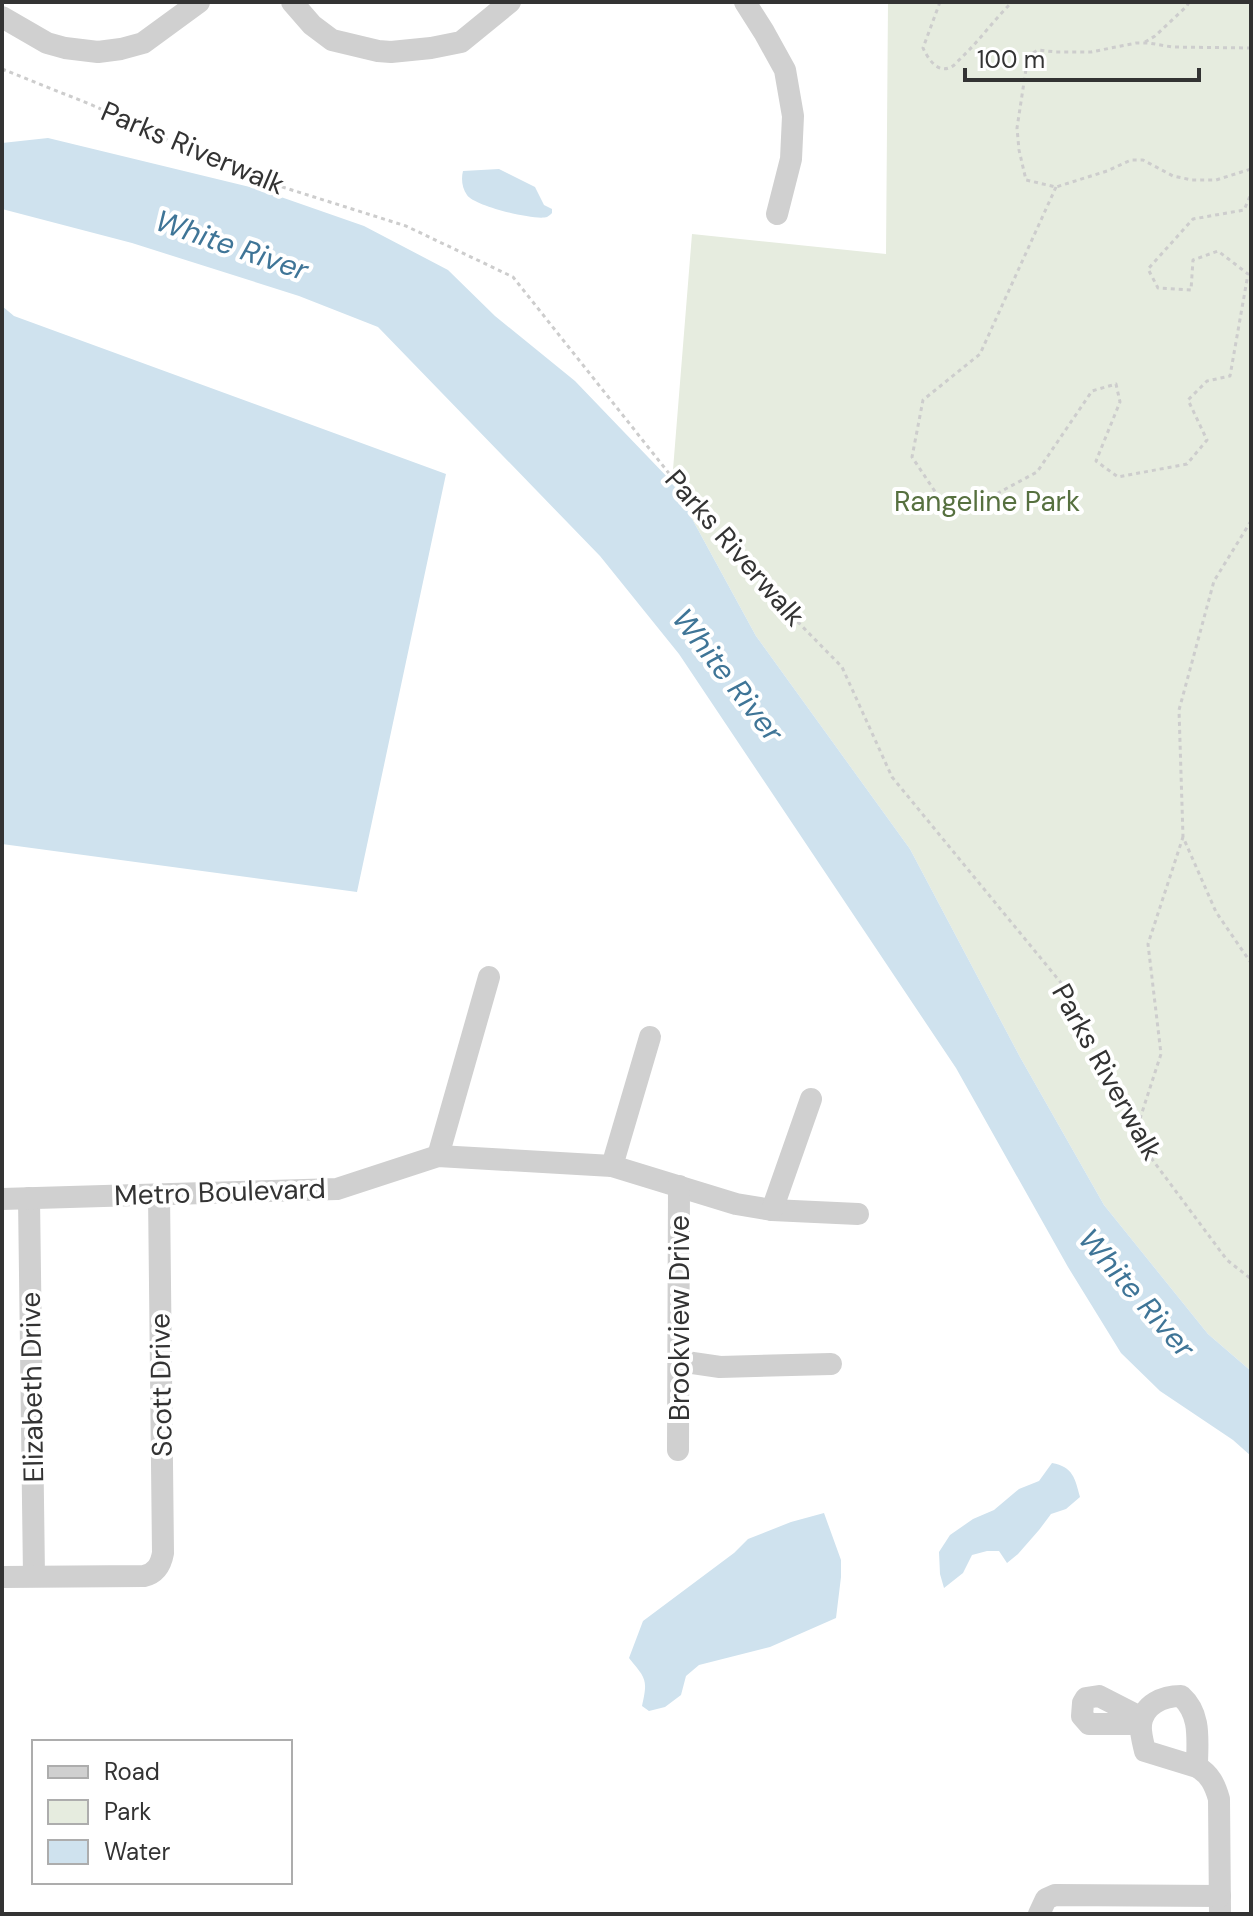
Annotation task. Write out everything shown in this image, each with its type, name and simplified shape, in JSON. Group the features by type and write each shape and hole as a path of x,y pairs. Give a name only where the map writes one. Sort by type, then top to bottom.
{"street":[{"path":"2,17 47,43 98,52 143,43 199,2"},
{"path":"292,2 312,25 332,40 391,52 461,42 510,2"},
{"path":"745,2 785,70 793,116 791,159 777,214"},
{"path":"438,1156 489,977"},
{"path":"612,1166 650,1037"},
{"path":"772,1210 811,1099"},
{"name":"Metro Boulevard","path":"2,1199 337,1189 438,1156 612,1166 736,1204 772,1210 858,1214"},
{"name":"Brookview Drive","path":"678,1450 679,1186"},
{"name":"Scott Drive","path":"34,1576 144,1576 160,1566 163,1553 159,1194"},
{"name":"Elizabeth Drive","path":"29,1198 34,1576"},
{"path":"679,1361 720,1367 831,1364"},
{"path":"2,1577 34,1576"},
{"path":"1039,1914 1046,1899 1055,1895 1220,1905 1219,1799 1215,1785 1197,1767 1145,1751 1142,1721 1153,1703 1169,1696 1181,1696 1193,1708 1197,1767"}],"path":[{"path":"940,2 923,48 928,59 944,68 951,67 965,54 1012,2"},
{"path":"1142,43 1155,36 1189,2"},
{"path":"1251,48 1172,47 1142,43 1091,52 1038,50 1028,56 1017,128 1026,180 1056,187 1131,160 1143,160 1173,176 1192,180 1216,180 1251,169"},
{"name":"Parks Riverwalk","path":"2,69 92,105 238,173 406,226 513,277 741,564 842,667 892,777 1062,984 1135,1134 1227,1260 1251,1279"},
{"path":"1056,187 980,354 923,400 912,457 940,499 985,500 1037,472 1092,391 1116,384 1120,402 1096,461 1118,477 1187,464 1207,440 1188,400 1207,381 1230,376 1248,274 1218,251 1193,260 1191,290 1158,288 1148,269 1193,219 1244,210 1251,194"},
{"path":"1135,1134 1161,1054 1148,944 1183,837 1179,710 1214,581 1251,521"},
{"path":"1183,837 1216,912 1251,963"}],"green space":[{"name":"Rangeline Park","path":"888,2 1251,2 1251,1371 1208,1334 1104,1205 1020,1057 910,849 756,636 672,482 692,234 886,254"}],"water":[{"name":"White River","path":"48,138 258,189 364,226 448,270 495,316 575,381 672,482 756,636 910,849 1020,1057 1104,1205 1208,1334 1251,1371 1251,1456 1233,1440 1160,1391 1121,1353 1068,1267 956,1068 679,654 600,556 378,327 299,296 132,243 2,209 2,143"},
{"path":"499,169 535,187 552,213 540,218 518,215 481,204 467,195 462,183 463,171"},
{"path":"2,306 14,316 446,474 357,892 2,844"},
{"path":"1052,1463 1065,1467 1072,1474 1080,1497 1066,1509 1051,1514 1007,1563 999,1551 972,1555 963,1573 944,1588 939,1552 950,1535 973,1519 994,1510 1019,1489 1039,1481"},
{"path":"824,1513 841,1560 836,1618 770,1647 699,1665 686,1676 681,1695 665,1707 649,1711 642,1706 644,1680 629,1658 643,1621 734,1553 748,1539"}]}
